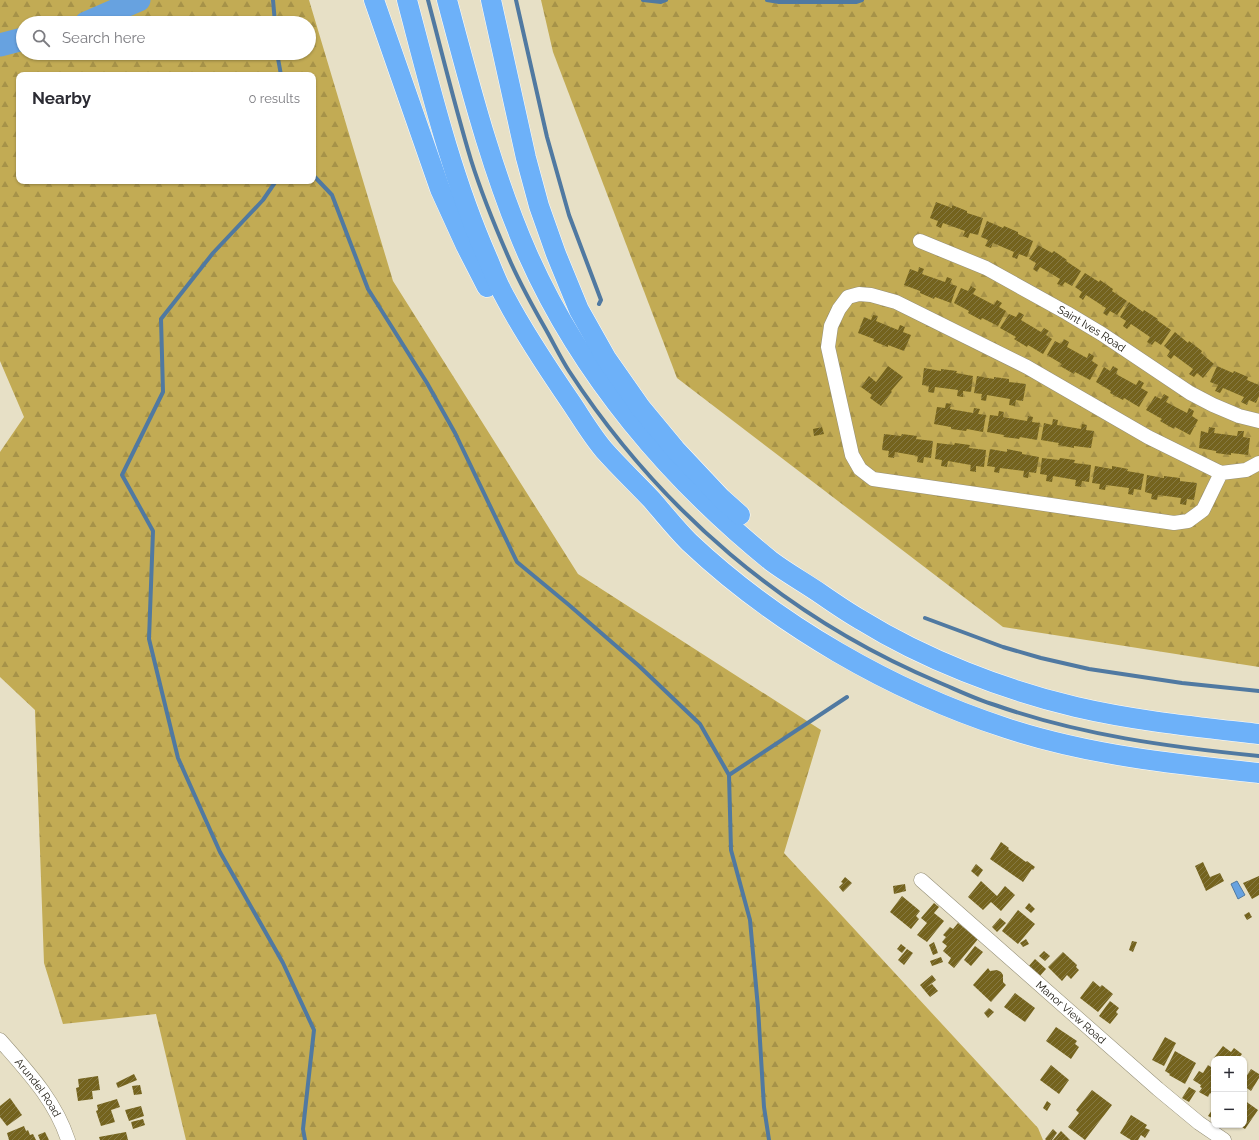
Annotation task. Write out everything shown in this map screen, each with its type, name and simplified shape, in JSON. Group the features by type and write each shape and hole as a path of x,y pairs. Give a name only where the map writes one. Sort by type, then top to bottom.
{"highway":[{"path":"374,0 440,189 498,310 542,382 687,540 732,579 836,652 929,699 1009,729 1107,754 1172,764 1259,773"},
{"path":"407,0 454,170 471,220 501,289 538,354 603,448"},
{"path":"446,0 481,128 505,197 529,256 549,296 579,349 617,403 653,448 688,486 728,524 774,563 862,621 936,659 987,680 1035,696 1075,707 1124,717 1259,734"},
{"path":"491,0 526,158 539,206 556,254 579,310 606,358 641,408 675,449 721,498 770,544 811,576 862,621"}],"street":[{"name":"Saint Ives Road","path":"920,241 986,268 1067,312 1190,393 1239,416 1259,421"},
{"path":"1221,473 1203,510 1188,521 1174,523 873,478 860,469 852,455 828,347 831,326 839,309 848,297 859,294 871,295 896,302 1027,367 1148,437 1221,473 1246,470 1259,463"},
{"name":"Manor View Road","path":"921,880 1162,1093 1199,1123 1224,1140"},
{"name":"Arundel Road","path":"0,1040 37,1082 64,1128 68,1140"}],"green space":[{"path":"0,0 309,0 314,16 16,16 16,60 316,60 316,23 393,281 578,574 821,730 784,853 1038,1128 1043,1140 186,1140 156,1014 63,1024 44,963 35,710 0,677 0,452 24,417 0,361"},
{"path":"541,0 1259,0 1259,667 1003,627 677,378 553,52"}],"water":[{"path":"1237,881 1245,895 1238,899 1231,884"}],"building":[{"path":"936,202 952,208 952,205 967,211 967,213 983,218 978,235 970,233 968,238 963,236 965,231 943,223 941,228 936,226 938,221 930,218"},
{"path":"987,221 1003,228 1004,226 1018,232 1018,234 1033,241 1027,257 1019,254 1017,259 1012,257 1014,252 993,243 991,248 985,246 988,240 981,237"},
{"path":"1038,245 1052,253 1054,251 1081,271 1072,286 1065,282 1062,286 1057,284 1060,279 1040,267 1037,272 1033,269 1036,263 1029,259"},
{"path":"919,267 924,269 922,274 945,282 947,277 952,279 950,284 957,286 951,303 935,297 934,299 920,293 920,291 904,285 910,269 918,272"},
{"path":"1085,273 1099,282 1100,280 1113,289 1112,291 1127,301 1117,315 1110,311 1107,316 1103,313 1106,308 1086,295 1083,300 1079,297 1082,292 1075,287"},
{"path":"971,286 976,289 973,294 994,305 997,300 1002,303 999,307 1006,311 998,326 982,318 981,320 968,313 969,311 954,303 961,288 968,291"},
{"path":"1129,302 1143,312 1144,310 1158,319 1157,320 1171,330 1161,345 1155,341 1152,345 1147,342 1150,337 1131,324 1127,329 1123,326 1126,321 1120,317"},
{"path":"1019,312 1024,315 1021,320 1041,332 1044,328 1049,331 1046,335 1052,339 1043,354 1028,345 1027,347 1014,339 1016,337 1000,328 1009,314 1016,317"},
{"path":"873,315 878,316 876,321 898,330 900,325 905,327 903,332 911,335 904,351 888,345 888,347 873,341 874,339 858,333 864,317 871,320"},
{"path":"1175,332 1188,343 1189,341 1202,351 1201,353 1214,364 1203,378 1197,373 1194,377 1189,374 1193,369 1174,355 1171,359 1167,356 1170,351 1164,346"},
{"path":"1064,339 1069,342 1067,347 1087,358 1089,353 1094,356 1092,361 1098,365 1090,380 1075,372 1074,374 1060,366 1062,364 1047,355 1055,341 1061,344"},
{"path":"888,366 903,377 881,406 870,398 872,395 861,387 869,376 876,382"},
{"path":"1113,366 1118,369 1116,374 1136,385 1139,380 1144,383 1141,388 1148,392 1139,407 1124,398 1123,400 1110,393 1111,391 1096,382 1104,367 1110,371"},
{"path":"1217,366 1233,373 1234,371 1248,377 1247,380 1259,385 1259,396 1256,403 1249,400 1247,405 1241,402 1244,397 1223,388 1220,393 1215,391 1218,385 1210,382"},
{"path":"924,368 941,371 941,369 957,371 956,373 973,376 971,392 963,391 963,397 957,396 958,390 935,387 934,393 928,392 929,386 922,385"},
{"path":"977,376 994,379 994,377 1009,379 1009,382 1026,384 1023,401 1016,400 1015,406 1009,405 1010,399 987,395 986,401 981,400 982,394 974,393"},
{"path":"1164,394 1169,397 1166,402 1187,413 1189,408 1194,411 1192,416 1198,420 1190,435 1175,427 1174,429 1160,421 1162,419 1146,410 1155,396 1161,399"},
{"path":"946,403 951,404 950,409 973,413 974,408 980,409 978,414 986,415 983,432 967,429 966,431 951,429 951,427 934,424 937,407 945,408"},
{"path":"999,411 1004,412 1003,417 1027,421 1028,416 1033,417 1032,422 1040,423 1037,440 1020,437 1019,439 1004,437 1004,435 987,432 990,415 998,416"},
{"path":"1053,419 1058,420 1057,425 1081,429 1082,424 1087,425 1086,430 1094,431 1091,448 1074,446 1074,448 1058,445 1059,443 1041,440 1044,423 1052,425"},
{"path":"822,427 824,434 814,436 813,429"},
{"path":"1209,427 1215,428 1214,433 1237,436 1238,431 1244,431 1243,437 1250,438 1248,455 1216,453 1216,451 1199,448 1201,431 1208,433"},
{"path":"884,434 917,436 916,439 933,441 931,458 924,457 923,463 917,462 918,456 895,452 894,458 888,457 889,451 882,450"},
{"path":"937,443 970,445 969,448 986,450 984,467 976,466 976,472 970,471 971,465 948,461 947,467 941,466 942,460 935,459"},
{"path":"990,449 1007,452 1007,449 1022,452 1022,454 1039,457 1036,473 1029,472 1028,478 1023,477 1024,471 1000,468 999,473 994,472 995,467 987,466"},
{"path":"1042,458 1075,460 1074,463 1091,465 1089,482 1082,481 1081,487 1075,486 1076,480 1053,476 1052,482 1046,481 1047,475 1040,474"},
{"path":"1095,466 1112,469 1112,466 1128,469 1127,471 1144,474 1141,490 1134,489 1133,495 1128,494 1129,488 1106,485 1105,490 1099,489 1100,484 1092,483"},
{"path":"1147,475 1164,478 1164,476 1180,478 1180,481 1197,483 1194,500 1187,499 1186,505 1180,504 1181,498 1158,495 1157,500 1151,499 1152,494 1145,492"},
{"path":"1001,842 1009,848 1008,849 1035,867 1023,882 990,859"},
{"path":"1203,862 1210,877 1220,873 1224,881 1206,891 1195,866"},
{"path":"976,864 983,870 978,877 971,871"},
{"path":"1259,876 1259,895 1252,899 1243,883"},
{"path":"845,877 852,883 843,892 839,887 843,883 841,882"},
{"path":"981,881 997,896 1005,886 1015,895 1001,911 991,902 983,910 968,897"},
{"path":"905,884 906,891 894,894 893,886"},
{"path":"902,896 920,911 916,916 919,919 911,929 890,912"},
{"path":"934,903 939,907 934,913 944,921 927,942 917,935 927,923 921,918"},
{"path":"1029,903 1035,909 1031,913 1025,908"},
{"path":"1018,910 1035,924 1018,944 1002,931"},
{"path":"1249,912 1252,917 1247,920 1244,915"},
{"path":"1000,918 1006,923 997,932 992,927"},
{"path":"958,923 978,939 954,968 948,963 951,958 943,951 947,946 942,942 946,937 943,935 950,927 953,929"},
{"path":"1026,939 1029,944 1023,947 1020,943"},
{"path":"1132,941 1137,942 1133,952 1129,950"},
{"path":"934,942 938,953 933,955 929,945"},
{"path":"901,944 906,948 902,953 897,949"},
{"path":"975,946 983,952 971,966 964,960"},
{"path":"907,949 913,953 904,965 898,960"},
{"path":"1044,951 1050,956 1045,961 1039,956"},
{"path":"1063,952 1077,965 1076,967 1079,970 1071,979 1067,975 1062,981 1048,967"},
{"path":"941,957 943,962 932,966 930,961"},
{"path":"1035,959 1046,969 1039,977 1028,967"},
{"path":"988,968 990,971 997,970 1001,972 1003,975 1003,982 1006,985 991,1002 973,985"},
{"path":"932,975 936,980 927,987 932,984 938,991 930,997 920,985"},
{"path":"1093,981 1100,987 1102,985 1113,994 1098,1012 1080,998"},
{"path":"1015,993 1035,1008 1025,1022 1004,1007"},
{"path":"1110,1001 1119,1008 1116,1012 1118,1014 1110,1024 1099,1016"},
{"path":"989,1008 994,1012 988,1018 984,1013"},
{"path":"1056,1027 1077,1041 1075,1044 1079,1047 1071,1059 1046,1041"},
{"path":"1165,1037 1176,1043 1164,1066 1152,1060"},
{"path":"1223,1046 1231,1052 1234,1048 1242,1054 1240,1056 1215,1056"},
{"path":"1175,1051 1196,1063 1185,1084 1165,1071"},
{"path":"1051,1065 1069,1080 1059,1094 1040,1080"},
{"path":"1208,1065 1211,1067 1211,1094 1210,1093 1208,1097 1199,1092 1202,1088 1200,1087 1201,1085 1193,1080 1199,1071 1203,1073"},
{"path":"1251,1069 1259,1074 1259,1078 1251,1091 1247,1088 1247,1075"},
{"path":"134,1074 137,1080 118,1088 116,1083"},
{"path":"98,1076 100,1090 92,1091 93,1099 78,1101 76,1088 79,1087 78,1079"},
{"path":"140,1085 142,1094 134,1095 132,1086"},
{"path":"1189,1087 1196,1091 1189,1102 1182,1098"},
{"path":"1092,1090 1112,1105 1085,1140 1068,1127 1079,1113 1076,1110"},
{"path":"10,1098 22,1115 7,1126 0,1117 0,1106"},
{"path":"117,1099 120,1107 111,1110 115,1122 101,1126 96,1111 98,1110 97,1105"},
{"path":"1047,1101 1051,1104 1047,1111 1043,1108"},
{"path":"1247,1102 1258,1110 1247,1126"},
{"path":"141,1106 144,1116 129,1121 125,1110"},
{"path":"1131,1115 1147,1125 1145,1128 1150,1130 1145,1138 1141,1135 1138,1140 1131,1140 1120,1133"},
{"path":"143,1119 145,1125 133,1129 131,1122"},
{"path":"24,1126 26,1131 28,1130 30,1135 33,1134 36,1140 9,1140 7,1133"},
{"path":"1053,1129 1057,1133 1052,1140 1046,1140 1045,1139"},
{"path":"1061,1131 1070,1140 1053,1140"},
{"path":"45,1132 49,1140 40,1140 38,1135"},
{"path":"126,1132 128,1140 100,1140 99,1137"}],"waterway":[{"path":"102,16 139,0"},
{"path":"273,0 274,16"},
{"path":"428,0 475,173 505,250 532,304 569,371 604,421 643,469 685,513 730,554 778,592 829,626 882,656 980,700 1027,715 1092,732 1158,744 1259,756"},
{"path":"516,0 547,137 569,215 601,300 599,304"},
{"path":"643,0 661,2 666,0"},
{"path":"767,0 779,2 856,2 862,0"},
{"path":"0,45 16,41"},
{"path":"278,60 280,72"},
{"path":"316,178 332,195 368,289 427,383 455,433 517,562 638,665 700,724 729,775 731,850 750,920 758,1008 764,1107 769,1140"},
{"path":"274,184 263,200 213,253 161,319 163,392 122,475 153,531 149,639 178,758 220,852 283,963 314,1030 303,1129 305,1140"},
{"path":"925,618 1003,647 1041,658 1089,669 1182,683 1259,691"},
{"path":"729,775 847,697"}]}
